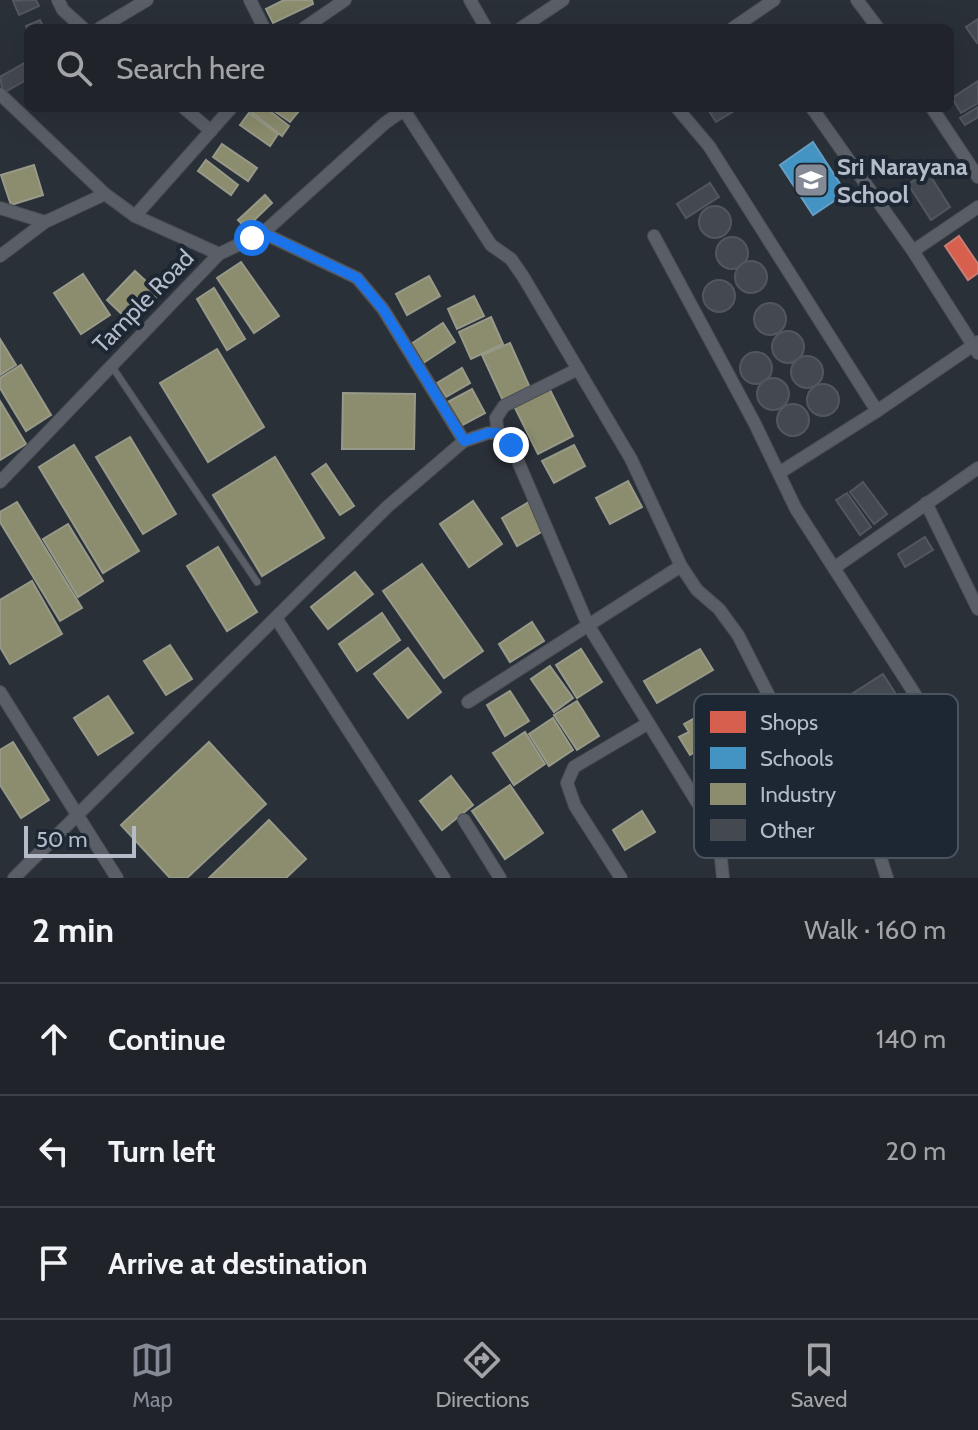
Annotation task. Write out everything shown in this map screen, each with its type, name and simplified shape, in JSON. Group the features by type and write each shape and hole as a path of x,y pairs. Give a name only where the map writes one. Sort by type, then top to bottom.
{"street":[{"path":"58,0 63,10 79,24"},
{"path":"107,24 147,0"},
{"path":"250,0 262,24"},
{"path":"310,24 345,0"},
{"path":"470,0 484,24"},
{"path":"527,24 563,0"},
{"path":"752,23 774,0"},
{"path":"857,0 875,24"},
{"path":"0,94 105,194 135,216 219,254"},
{"path":"189,112 211,131"},
{"path":"135,216 228,112"},
{"name":"Tample Road","path":"0,482 219,254 263,233 401,112"},
{"path":"407,112 491,245 511,259 524,278 631,459 681,566 697,590 719,609 738,635 768,694"},
{"path":"680,112 709,146 877,411"},
{"path":"779,473 976,347 815,112"},
{"path":"935,112 978,177"},
{"path":"0,256 45,222 105,194"},
{"path":"913,251 978,207"},
{"path":"0,208 45,222"},
{"path":"263,233 357,278 383,309 464,441"},
{"path":"654,236 747,409 796,509 915,694"},
{"path":"578,369 504,406 496,418 498,433 511,445 588,625 694,798"},
{"path":"14,878 387,507 464,441 498,433"},
{"path":"834,568 978,468"},
{"path":"926,503 978,609"},
{"path":"468,702 681,566"},
{"path":"276,618 444,878"},
{"path":"0,692 117,878"},
{"path":"621,878 575,806 567,783 574,767 647,724"},
{"path":"464,820 500,878"},
{"path":"721,858 723,878"},
{"path":"881,859 887,878"}],"lane":[{"path":"111,365 257,582"}],"building: Shops":[{"path":"959,236 978,264 978,273 968,280 945,246"}],"building: Schools":[{"path":"813,142 846,193 813,215 780,165"}],"building: Industry":[{"path":"284,0 312,0 313,4 273,23 266,9"},
{"path":"251,112 271,112 289,126 282,136"},
{"path":"276,112 298,112 290,122"},
{"path":"249,113 278,134 270,146 240,125"},
{"path":"222,144 257,168 248,181 213,157"},
{"path":"206,160 238,185 231,195 198,171"},
{"path":"34,165 43,195 11,205 1,175"},
{"path":"265,195 272,203 246,228 238,220"},
{"path":"241,262 279,316 254,333 217,278"},
{"path":"135,271 160,294 132,324 107,300"},
{"path":"83,274 110,315 81,334 54,293"},
{"path":"429,276 440,296 407,315 396,294"},
{"path":"214,288 245,339 227,350 197,299"},
{"path":"474,296 484,316 457,329 448,309"},
{"path":"491,317 503,344 471,359 459,332"},
{"path":"443,323 455,342 420,365 408,346"},
{"path":"0,339 16,365 0,375"},
{"path":"510,343 531,390 504,403 482,355"},
{"path":"217,349 264,427 208,462 160,383"},
{"path":"21,365 51,415 26,431 0,388 0,378"},
{"path":"462,368 470,383 446,397 437,383"},
{"path":"549,388 573,436 538,454 514,406"},
{"path":"472,389 485,413 457,428 444,404"},
{"path":"343,393 415,394 414,449 342,449"},
{"path":"0,401 26,444 0,460"},
{"path":"130,437 176,514 143,534 96,457"},
{"path":"74,445 139,551 103,573 39,467"},
{"path":"574,445 585,466 554,483 542,461"},
{"path":"275,457 324,538 262,576 213,495"},
{"path":"326,464 354,506 340,515 312,474"},
{"path":"628,481 642,507 610,524 596,498"},
{"path":"473,501 502,544 469,567 440,524"},
{"path":"17,502 82,608 60,621 0,522 0,512"},
{"path":"529,502 545,530 517,546 502,518"},
{"path":"68,524 103,581 78,597 43,539"},
{"path":"218,547 257,612 227,631 187,566"},
{"path":"422,564 483,651 444,678 383,591"},
{"path":"355,572 373,594 328,629 311,607"},
{"path":"32,581 62,634 10,664 0,647 0,600"},
{"path":"382,613 400,640 357,671 339,644"},
{"path":"532,622 544,641 510,662 499,644"},
{"path":"170,645 192,679 166,695 144,661"},
{"path":"408,648 441,692 408,718 374,674"},
{"path":"581,649 602,682 577,698 556,665"},
{"path":"700,649 713,670 657,703 644,681"},
{"path":"550,666 573,698 554,712 531,679"},
{"path":"510,691 529,721 505,736 487,705"},
{"path":"108,696 133,733 98,755 74,718"},
{"path":"577,701 599,736 577,750 554,715"},
{"path":"553,718 573,750 549,766 529,734"},
{"path":"694,718 694,753 690,755 679,737 689,732 684,724"},
{"path":"525,732 545,764 514,785 493,753"},
{"path":"13,742 49,800 21,818 0,785 0,750"},
{"path":"209,742 266,804 187,878 170,878 121,825"},
{"path":"451,776 473,805 442,830 420,801"},
{"path":"510,785 543,833 505,859 472,811"},
{"path":"642,811 655,832 625,850 613,830"},
{"path":"269,820 306,859 286,878 209,878"}],"building: Other":[{"path":"36,0 39,6 19,15 13,1"},
{"path":"978,19 978,42 977,43 966,27"},
{"path":"24,63 24,81 3,93 0,77"},
{"path":"978,81 978,103 961,113 954,97"},
{"path":"978,107 978,117 965,125 960,118"},
{"path":"710,112 732,112 716,122"},
{"path":"928,172 950,207 931,220 908,184"},
{"path":"710,183 719,197 686,218 677,204"},
{"path":"715,206 726,211 731,222 726,233 715,238 704,233 699,222 704,211"},
{"path":"732,237 743,242 748,253 743,264 732,269 721,264 716,253 721,242"},
{"path":"751,261 762,266 767,277 762,288 751,293 740,288 735,277 740,266"},
{"path":"719,280 730,285 735,296 730,307 719,312 708,307 703,296 708,285"},
{"path":"770,303 781,308 786,319 781,330 770,335 759,330 754,319 759,308"},
{"path":"788,331 799,336 804,347 799,358 788,363 777,358 772,347 777,336"},
{"path":"756,352 767,357 772,368 767,379 756,384 745,379 740,368 745,357"},
{"path":"807,356 818,361 823,372 818,383 807,388 796,383 791,372 796,361"},
{"path":"773,378 784,383 789,394 784,405 773,410 762,405 757,394 762,383"},
{"path":"823,384 834,389 839,400 834,411 823,416 812,411 807,400 812,389"},
{"path":"793,404 804,409 809,420 804,431 793,436 782,431 777,420 782,409"},
{"path":"863,482 887,514 874,524 850,492"},
{"path":"847,493 871,527 860,535 836,500"},
{"path":"925,537 933,550 905,567 898,554"},
{"path":"883,674 896,694 852,694"}],"place":[{"name":"Sri Narayana School","path":"811,180"}],"route":[{"path":"252,238 263,233 357,278 383,309 464,441 498,433 511,445"}]}
